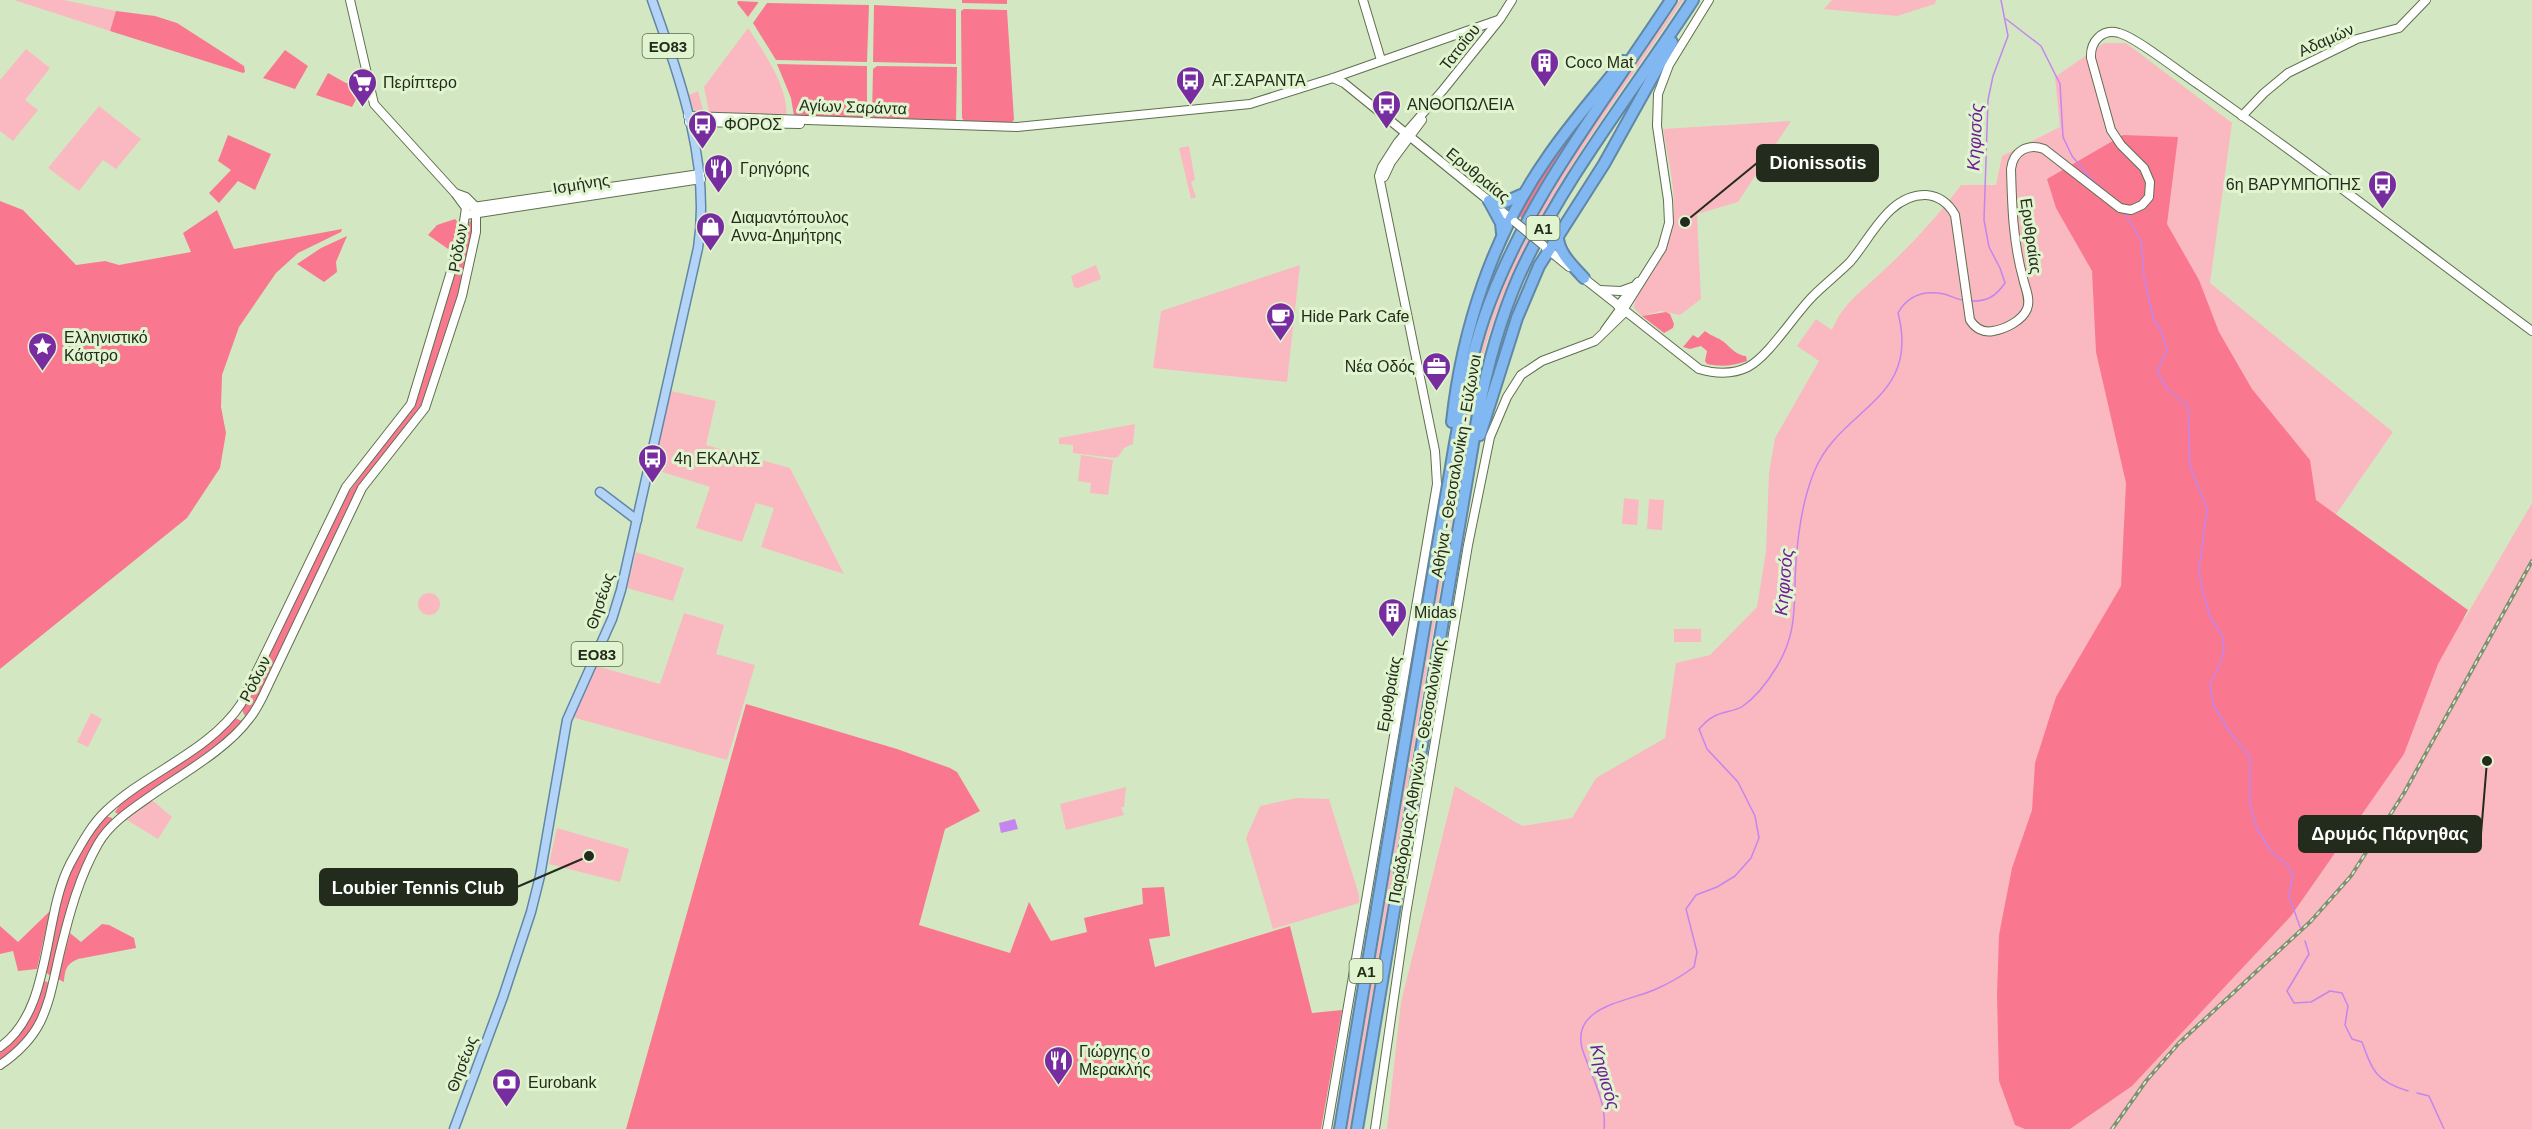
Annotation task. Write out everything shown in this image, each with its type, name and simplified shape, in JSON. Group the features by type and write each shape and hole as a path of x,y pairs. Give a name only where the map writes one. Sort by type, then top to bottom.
{"highway":[{"name":"Αθήνα - Θεσσαλονίκη - Εύζωνοι","path":"1340,1129 1466,383 1475,348 1503,270 1533,211 1671,0"},
{"name":"Αθήνα - Θεσσαλονίκη - Εύζωνοι","path":"1359,1129 1360,1111 1467,480 1486,376 1500,326 1519,278 1548,219 1691,3"},
{"path":"1467,480 1517,318 1545,247 1560,230 1604,164 1662,61 1691,3"},
{"path":"1450,477 1451,438 1461,365 1481,291 1501,237 1513,220 1524,194 1547,157 1664,11"},
{"path":"1489,201 1508,203 1524,194"},
{"path":"1489,201 1501,223 1501,237"},
{"path":"1560,230 1557,240 1561,249 1584,278"}],"main road":[{"path":"350,0 374,104 455,193"},
{"name":"ΕΟ83","path":"652,0 675,64 700,177"},
{"path":"1363,0 1381,60 1500,19"},
{"name":"Τατοΐου","path":"1408,135 1500,19 1512,0"},
{"name":"Παράδρομος Αθηνών - Θεσσαλονίκης","path":"1375,1129 1406,914 1468,544 1490,436 1507,397 1521,375 1542,362 1590,344 1603,334 1647,272 1667,236 1670,215 1657,126 1658,94 1669,65 1709,0"},
{"name":"Αδαμών","path":"2242,116 2288,73 2357,39 2399,28 2426,0"},
{"name":"Ερυθραίας","path":"1333,78 1344,83 1608,298 1699,369 1726,373 1740,370 1762,357 1813,296 1850,262 1886,215 1903,201 1918,196 1940,198 1955,215 1967,293 1967,309 1972,323 1989,332 2012,324 2022,317 2028,307 2028,296 2018,262 2012,220 2011,165 2022,149 2033,146 2044,149 2120,208 2135,209 2145,203 2149,197 2151,186 2147,174 2115,136 2109,123 2091,58 2092,46 2102,35 2113,32 2124,34 2242,116 2532,331"},
{"name":"Αγίων Σαράντα","path":"689,119 1010,130 1017,127 1250,104 1381,60"},
{"path":"1394,123 1407,124 1419,121 1420,136 1425,149 1408,147 1397,152"},
{"name":"Ερυθραίας","path":"1383,194 1386,170 1408,135"},
{"name":"Ερυθραίας","path":"1327,1129 1437,484 1435,451 1379,176 1382,166 1408,135"},
{"name":"Ισμήνης","path":"466,211 700,177"},
{"name":"Θησέως","path":"454,1129 523,937 540,876 567,720 612,619 621,591 698,248 703,207 700,177"},
{"name":"Ρόδων","path":"0,1065 28,1043 46,1009 77,890 99,843 129,811 224,743 249,719 263,696 362,488 425,408 462,296 475,242 477,210 466,197 455,193"},
{"name":"Ρόδων","path":"0,1047 15,1034 33,1003 65,875 92,827 106,810 212,734 234,715 346,487 407,412 418,384 466,211 455,193"},
{"name":"Παράδρομος Αθηνών - Θεσσαλονίκης","path":"1603,334 1609,322 1622,309 1636,285 1647,272"},
{"path":"1597,289 1621,291 1636,285"},
{"path":"1608,298 1611,313 1609,322"},
{"path":"600,492 637,520"}],"shaded area":[{"path":"14,0 64,0 116,11 110,31"},
{"path":"962,0 1007,0 1007,4 962,3"},
{"path":"1680,0 1683,0 1585,145 1539,221 1502,299 1487,341 1470,412 1350,1129 1347,1129 1462,444 1486,335 1508,277 1550,195 1601,115"},
{"path":"1832,0 1936,0 1935,4 1897,16 1824,9"},
{"path":"738,1 758,3 748,17 737,3"},
{"path":"767,3 869,5 867,62 776,60 753,23"},
{"path":"874,5 956,9 956,64 873,62"},
{"path":"964,9 1007,10 1014,120 1012,122 965,122 962,118 961,11"},
{"path":"116,11 155,16 177,23 244,66 245,72 110,31"},
{"path":"748,28 779,82 784,94 786,116 709,112 704,87"},
{"path":"2104,43 2126,43 2232,123 2210,283 2393,432 2323,533 2465,618 2532,503 2532,1129 1387,1129 1401,1002 1455,786 1522,826 1572,818 1596,778 1665,738 1676,663 1710,655 1757,607 1766,551 1769,473 1775,438 1819,361 1797,346 1816,319 1832,330 1848,305 1914,240 1961,185 1996,185 2002,156 2060,127 2055,77"},
{"path":"26,49 50,68 25,100 38,110 13,141 0,131 0,80"},
{"path":"285,50 308,66 295,89 263,78"},
{"path":"777,64 867,66 867,119 794,116 791,98"},
{"path":"877,66 957,67 956,121 875,119 872,116 873,69"},
{"path":"328,73 346,83 364,85 352,107 316,95"},
{"path":"1618,73 1524,220 1517,214 1548,162"},
{"path":"698,91 703,110 695,114 689,95"},
{"path":"99,106 141,139 116,169 103,160 79,191 48,168"},
{"path":"1791,121 1738,202 1697,214 1701,299 1680,315 1661,311 1642,316 1634,308 1635,301 1669,239 1674,208 1672,177 1663,129"},
{"path":"228,135 271,154 255,190 238,181 219,203 209,193 231,170 218,161"},
{"path":"2123,135 2178,137 2167,224 2199,280 2219,332 2252,389 2310,460 2316,500 2468,610 2438,664 2404,754 2291,916 2132,1086 2070,1129 2025,1129 2015,1125 1999,1081 1997,995 1999,935 2012,868 2032,810 2035,763 2056,697 2121,586 2126,483 2096,352 2092,271 2056,208 2047,179"},
{"path":"1189,146 1195,180 1191,182 1196,197 1191,199 1179,148"},
{"path":"0,201 23,210 76,265 105,261 119,265 191,252 183,233 217,210 234,249 342,229 341,232 298,253 276,273 239,327 222,375 221,407 226,433 220,468 187,518 0,669"},
{"path":"455,219 462,227 454,253 428,235 437,225"},
{"path":"474,220 474,233 463,284 435,375 420,410 350,502 263,691 250,714 245,716 243,707 339,506 415,402 467,227 470,221"},
{"path":"347,236 336,262 337,272 324,282 297,264 321,248"},
{"path":"1096,265 1101,279 1078,288 1074,287 1071,276"},
{"path":"1300,265 1287,382 1153,368 1161,311"},
{"path":"1666,312 1670,314 1674,324 1673,328 1664,333 1642,316"},
{"path":"1705,331 1746,356 1747,361 1727,366 1707,364 1705,361 1707,351 1701,346 1690,349 1683,347 1693,335 1698,338"},
{"path":"671,391 716,401 706,445 790,468 844,574 761,547 774,508 756,503 742,542 696,528 710,487 653,469"},
{"path":"1135,424 1133,444 1124,448 1118,457 1073,453 1073,445 1059,444 1059,438"},
{"path":"1081,455 1113,460 1108,495 1090,493 1091,483 1078,481"},
{"path":"1624,498 1639,500 1637,525 1622,524"},
{"path":"1649,499 1664,500 1662,530 1647,529"},
{"path":"636,552 684,568 673,601 627,588"},
{"path":"429,593 437,596 440,604 437,612 429,615 421,612 418,604 421,596"},
{"path":"684,613 724,625 716,654 755,665 727,760 572,717 596,666 660,684"},
{"path":"1674,629 1701,629 1701,642 1674,642"},
{"path":"746,704 897,749 957,772 980,811 945,829 919,925 1010,953 1029,902 1051,941 1087,932 1084,918 1143,904 1142,888 1164,887 1170,936 1149,939 1155,967 1290,926 1312,1013 1342,1010 1321,1129 626,1129"},
{"path":"91,713 102,719 88,747 77,742"},
{"path":"235,718 242,721 242,724 218,744 122,814 115,812 121,803 212,739"},
{"path":"1126,787 1124,807 1121,807 1124,815 1066,830 1060,804"},
{"path":"1297,798 1329,799 1359,895 1359,903 1273,929 1246,838 1260,806"},
{"path":"152,800 172,817 158,839 127,820"},
{"path":"106,816 112,818 112,822 92,848 52,973 49,975 44,970 74,864 83,843 94,827"},
{"path":"1015,819 1018,829 1001,833 999,823"},
{"path":"557,828 629,849 620,882 549,864"},
{"path":"50,911 37,969 18,971 13,951 0,954 0,926 18,942"},
{"path":"102,924 109,925 134,938 136,948 78,959 67,968 64,982 58,979 70,933 81,942"},
{"path":"45,981 51,984 38,1019 19,1045 0,1062 0,1051 26,1021"}],"waterway":[{"name":"Κηφισός","path":"1970,301 1990,297 2005,283 1989,247 1984,220 1988,100 1993,76 2008,36 2001,0"},
{"path":"2006,19 2041,46 2060,84 2063,137 2072,156 2092,180 2111,196"},
{"path":"2125,213 2141,241 2144,277 2153,318 2161,331 2167,350 2157,372 2168,390 2188,406 2190,466 2207,509 2199,571 2211,619 2222,635 2224,649 2219,667 2210,683 2213,704 2229,731 2250,757 2250,806 2257,829 2271,851 2286,864 2293,874 2289,896 2300,927"},
{"name":"Κηφισός","path":"1604,1129 1601,1100 1584,1054 1581,1038 1583,1026 1591,1016 1602,1009 1659,988 1694,967 1697,952 1686,909 1696,895 1717,887 1735,876 1751,858 1759,838 1755,816 1738,782 1707,749 1699,729 1711,718 1740,708 1748,702 1765,683 1783,655 1792,629 1798,540 1810,482 1826,450 1888,385 1898,366 1902,342 1898,313 1917,295 1944,294 1963,300"},
{"path":"2305,941 2309,954 2287,991 2294,1003 2311,1002 2330,991 2342,993 2348,1006 2345,1025 2352,1039 2362,1042 2369,1061 2382,1079 2408,1091"},
{"path":"2417,1093 2429,1096 2444,1129"}],"railway":[{"path":"2112,1129 2146,1081 2179,1043 2311,921 2351,876 2404,793 2532,561"}],"place":[{"name":"Coco Mat","path":"1544,88"},
{"name":"ΑΓ.ΣΑΡΑΝΤΑ","path":"1191,106"},
{"name":"Περίπτερο","path":"362,108"},
{"name":"ΑΝΘΟΠΩΛΕΙΑ","path":"1386,130"},
{"name":"ΦΟΡΟΣ","path":"703,150"},
{"name":"Γρηγόρης","path":"719,194"},
{"name":"6η ΒΑΡΥΜΠΟΠΗΣ","path":"2382,210"},
{"name":"Dionissotis","path":"1685,222"},
{"name":"Διαμαντόπουλος Αννα-Δημήτρης","path":"710,252"},
{"name":"Hide Park Cafe","path":"1280,342"},
{"name":"Ελληνιστικό Κάστρο","path":"43,372"},
{"name":"Νέα Οδός","path":"1436,392"},
{"name":"4η ΕΚΑΛΗΣ","path":"653,484"},
{"name":"Midas","path":"1393,638"},
{"name":"Δρυμός Πάρνηθας","path":"2487,761"},
{"name":"Loubier Tennis Club","path":"589,856"},
{"name":"Γιώργης ο Μερακλής","path":"1058,1086"},
{"name":"Eurobank","path":"507,1108"}]}
